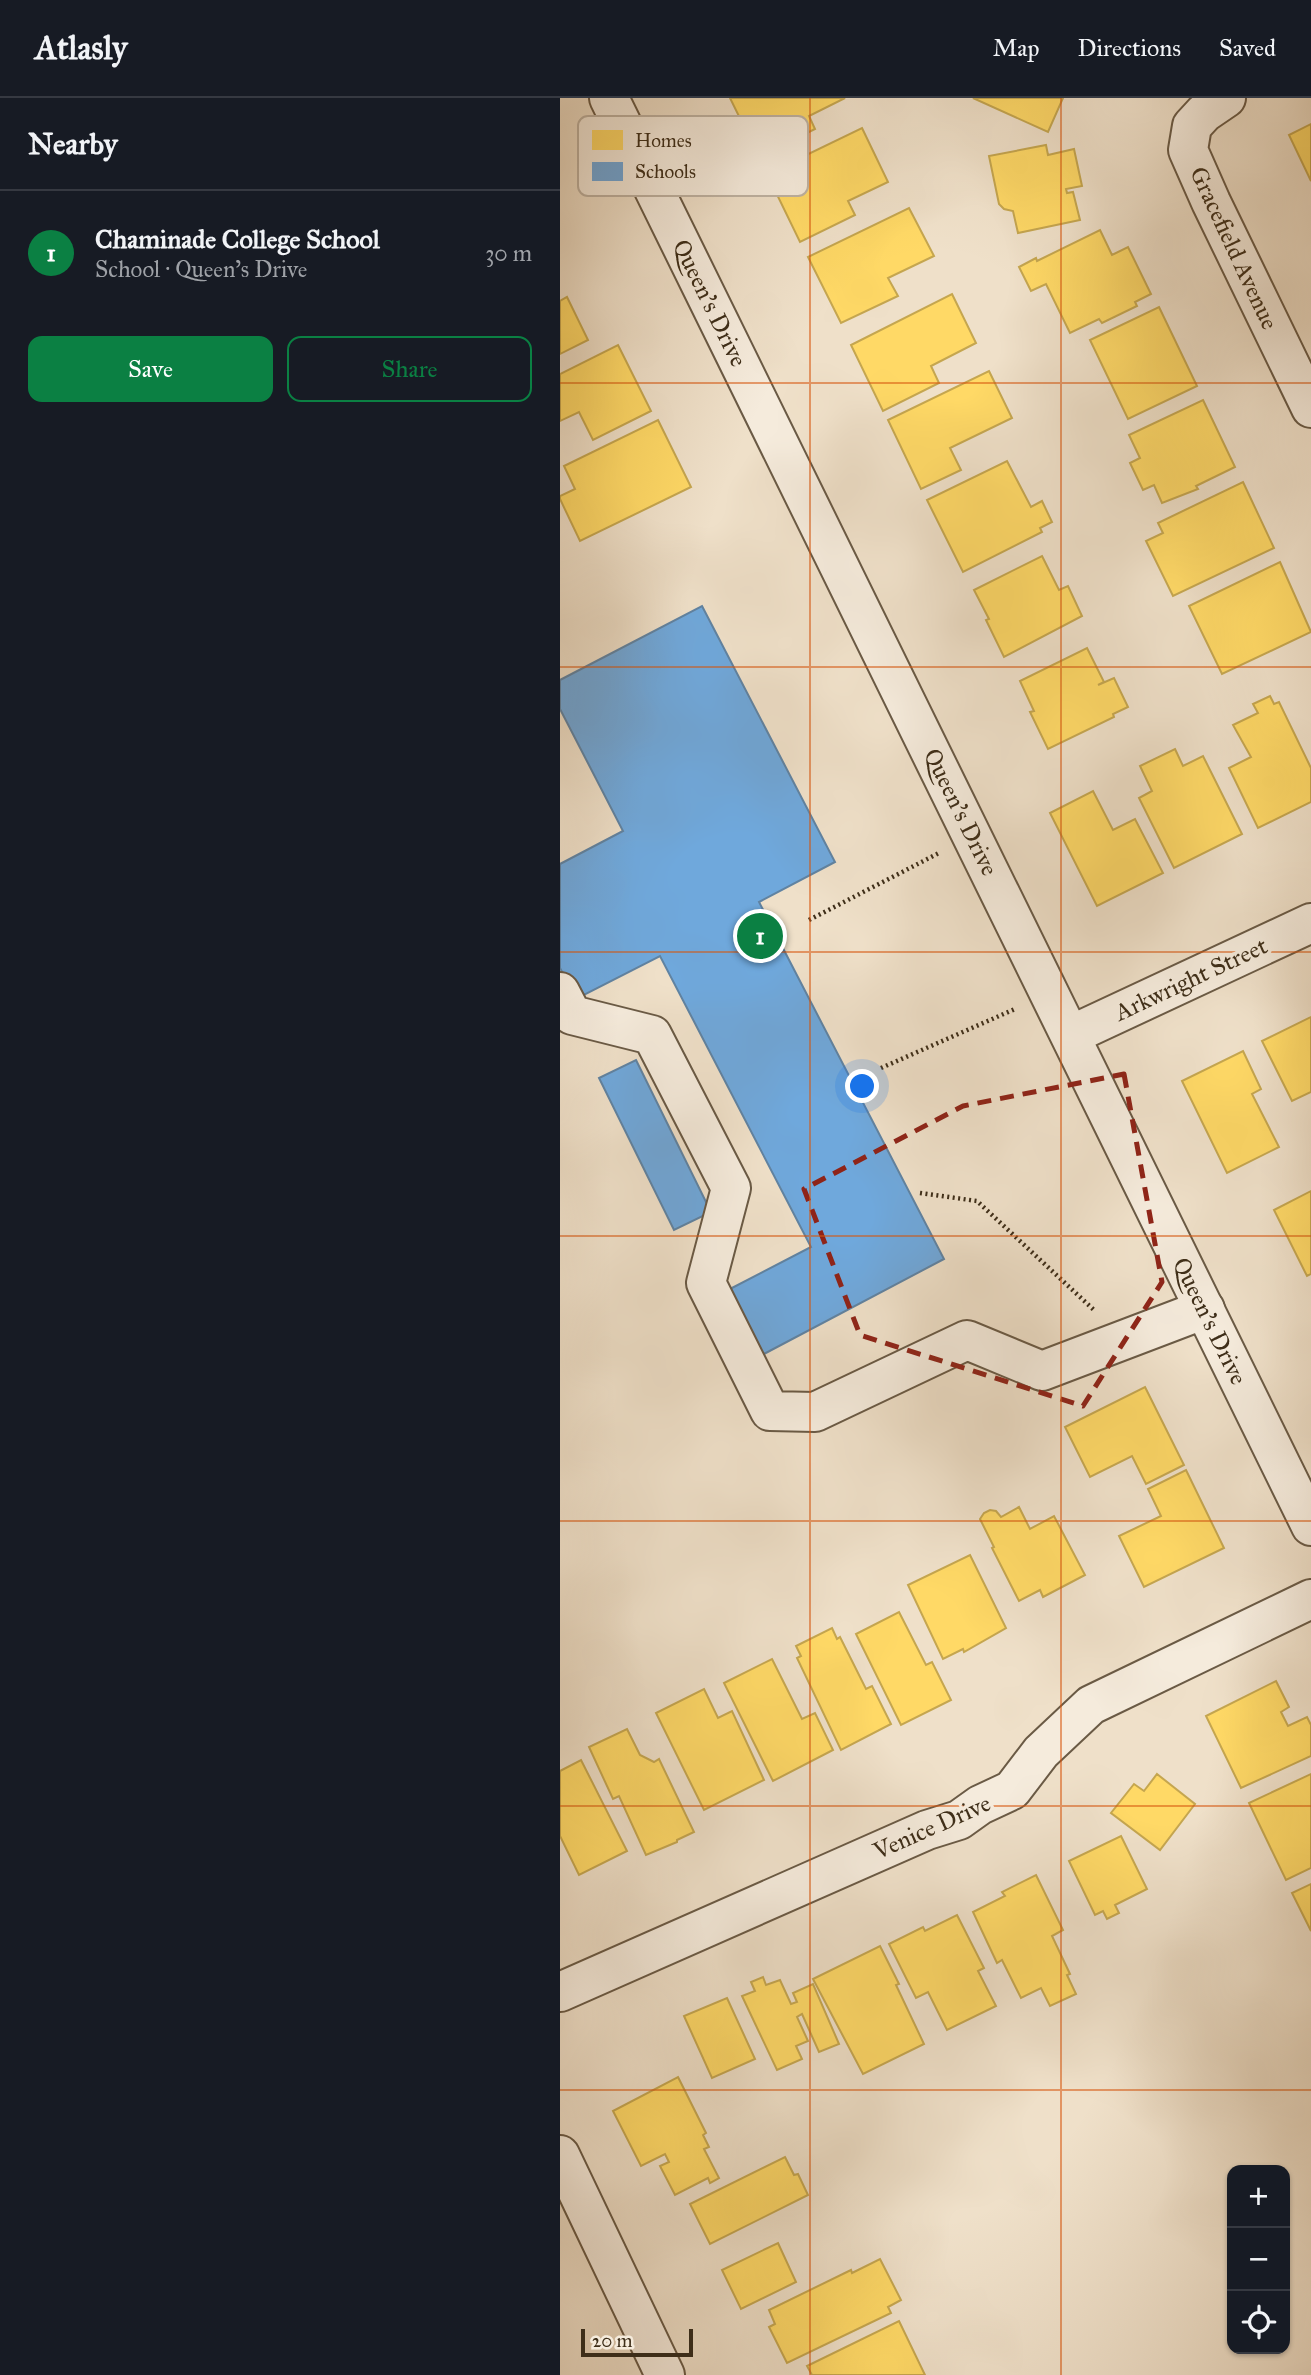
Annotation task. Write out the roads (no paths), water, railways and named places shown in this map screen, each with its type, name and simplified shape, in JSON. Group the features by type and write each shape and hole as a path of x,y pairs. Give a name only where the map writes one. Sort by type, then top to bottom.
{"street":[{"name":"Queen's Drive","path":"610,98 619,116"},
{"name":"Gracefield Avenue","path":"1226,98 1192,126 1188,150 1311,408"},
{"name":"Queen's Drive","path":"658,196 1311,1526"},
{"name":"Arkwright Street","path":"1071,1035 1311,923"},
{"path":"560,992 572,1015 652,1035 732,1188 706,1283 770,1411 815,1412 967,1340 1042,1371 1205,1309"},
{"name":"Venice Drive","path":"560,1992 914,1835 959,1819 980,1805 1012,1790 1041,1752 1091,1705 1311,1599"},
{"path":"560,2155 665,2375"}],"place":[{"name":"Chaminade College School","path":"760,936"}]}
